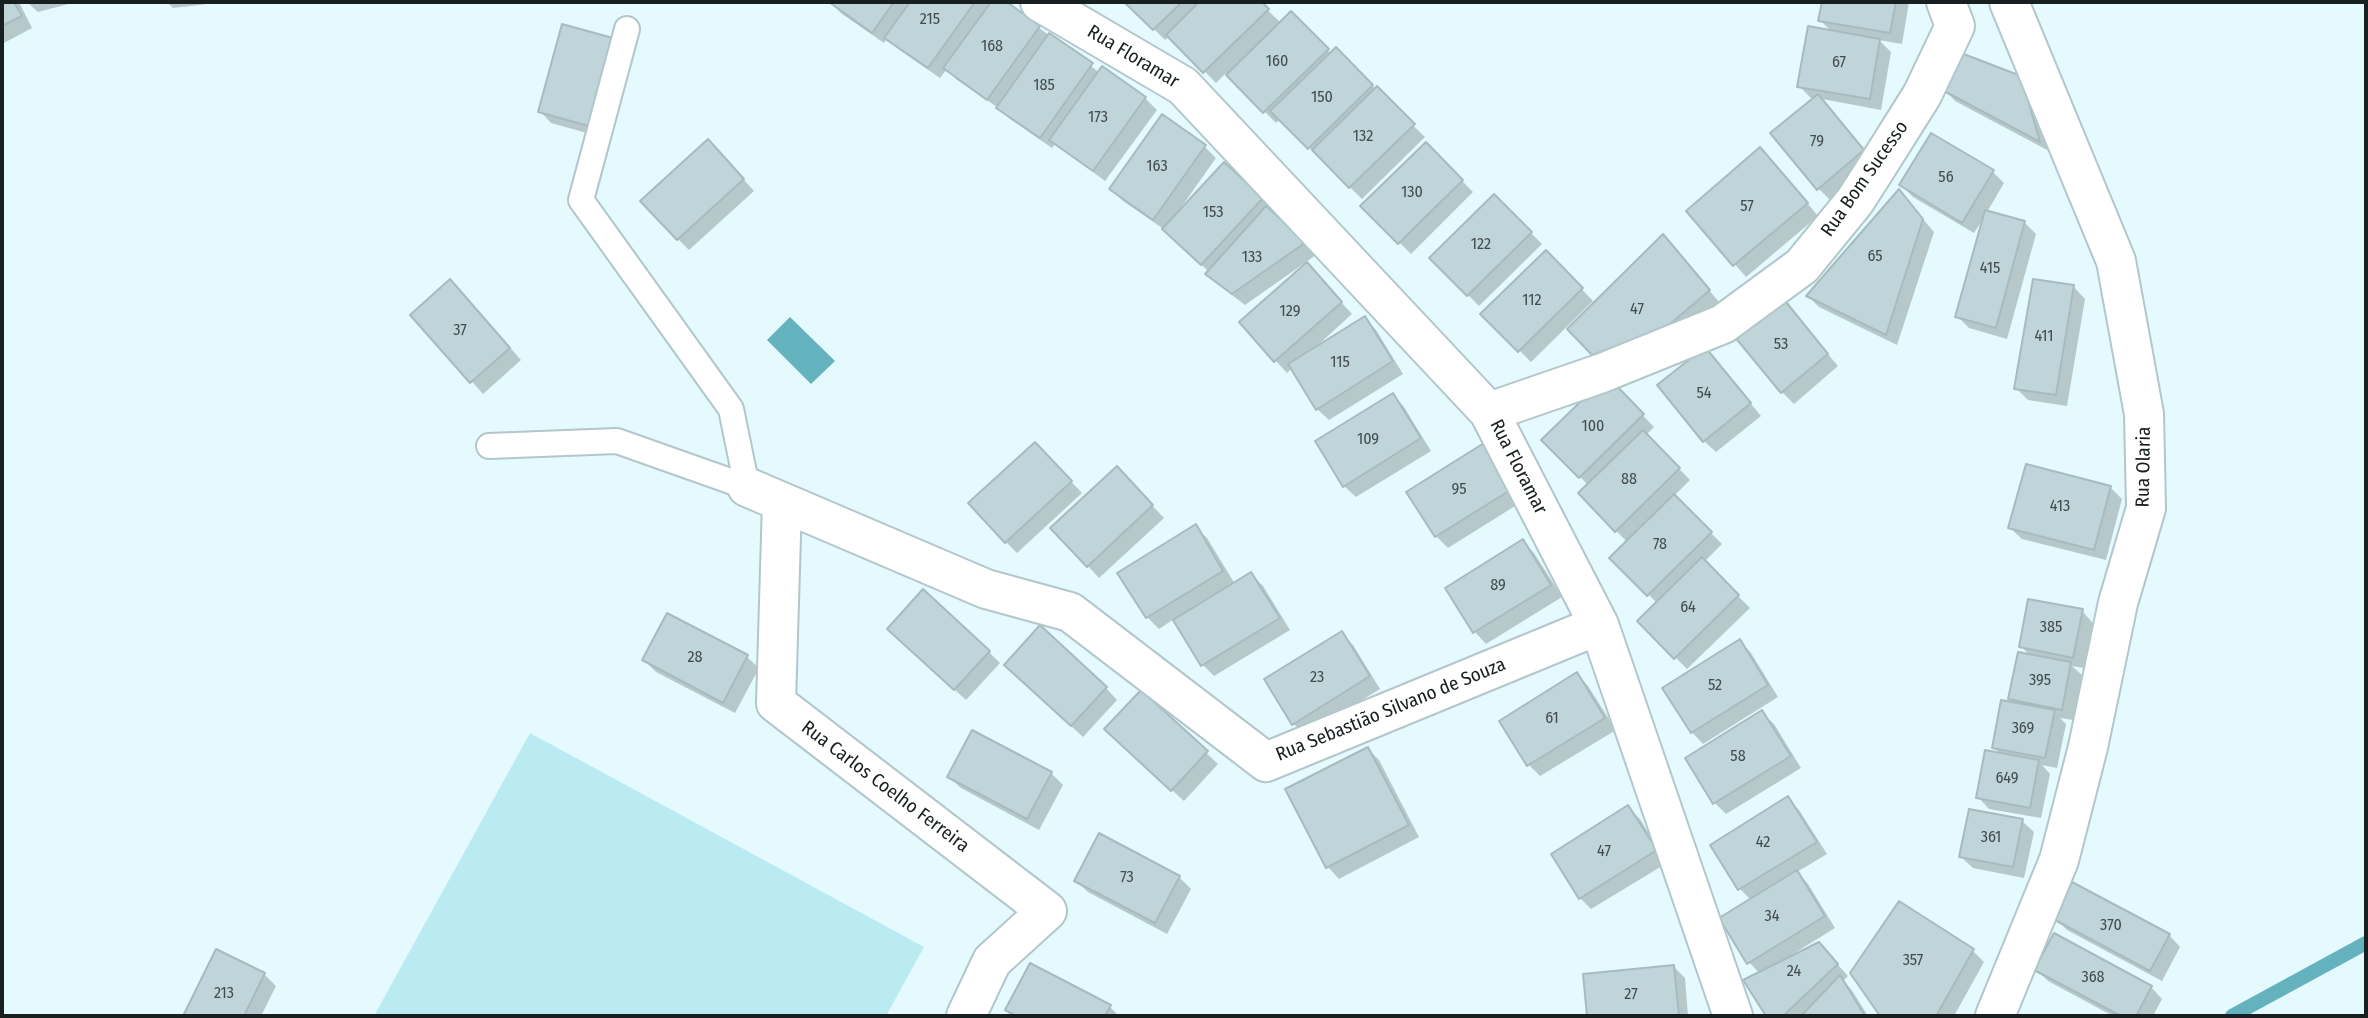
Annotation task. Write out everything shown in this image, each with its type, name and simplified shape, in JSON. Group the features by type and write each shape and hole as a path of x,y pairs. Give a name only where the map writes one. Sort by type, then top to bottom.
{"street":[{"name":"Rua Floramar","path":"1040,2 1183,86 1489,412 1599,625 1733,1016"},
{"name":"Rua Bom Sucesso","path":"1489,412 1602,373 1723,324 1802,266 1855,201 1922,95 1955,26 1946,2"},
{"name":"Rua Olaria","path":"1995,1016 2059,860 2088,747 2118,603 2146,508 2144,414 2116,261 2009,2"},
{"name":"Rua Sebastião Silvano de Souza","path":"747,487 986,589 1070,612 1266,762 1599,625"},
{"name":"Rua Carlos Coelho Ferreira","path":"782,502 776,703 1047,911 992,961 966,1016"}],"lane":[{"path":"627,29 580,200 731,409 747,487"},
{"path":"489,446 617,441 747,487"}],"shaded area":[{"path":"790,317 835,361 811,384 767,340"},
{"path":"530,733 924,947 886,1016 374,1016"}],"building":[{"path":"2,2 14,2 22,16 2,26"},
{"path":"829,2 894,2 872,33"},
{"path":"910,2 975,2 928,68 884,38"},
{"path":"991,2 1007,2 1040,26 987,100 943,68"},
{"path":"1124,2 1182,2 1153,30"},
{"path":"1199,2 1262,2 1269,9 1203,73 1166,35"},
{"path":"1822,2 1896,2 1890,33 1818,21"},
{"path":"1291,11 1329,49 1263,113 1226,75"},
{"path":"562,24 613,38 589,126 538,112"},
{"path":"1808,26 1880,39 1870,99 1797,87"},
{"path":"1049,33 1093,63 1040,138 996,108"},
{"path":"1336,47 1373,85 1308,149 1270,111"},
{"path":"1961,53 2021,76 2040,142 1942,90"},
{"path":"1102,66 1146,97 1093,171 1049,140"},
{"path":"1377,86 1415,124 1349,188 1312,150"},
{"path":"1818,94 1864,150 1817,190 1770,133"},
{"path":"1162,114 1206,145 1153,220 1109,189"},
{"path":"1931,133 1994,170 1962,223 1899,185"},
{"path":"708,139 744,179 677,240 640,201"},
{"path":"1426,142 1463,180 1398,244 1360,206"},
{"path":"1760,147 1808,203 1733,266 1686,211"},
{"path":"1224,162 1263,198 1201,265 1162,229"},
{"path":"1899,189 1923,219 1886,335 1806,296"},
{"path":"1494,194 1532,232 1467,296 1429,258"},
{"path":"1266,206 1306,242 1232,294 1205,274"},
{"path":"1985,210 2025,221 1996,328 1955,317"},
{"path":"1663,234 1710,290 1663,330 1592,355 1567,329"},
{"path":"1546,250 1583,288 1518,352 1480,314"},
{"path":"1307,262 1342,302 1274,362 1239,322"},
{"path":"450,279 510,348 470,383 410,315"},
{"path":"2033,279 2074,285 2056,395 2014,389"},
{"path":"1782,297 1828,354 1781,393 1734,336"},
{"path":"1365,316 1393,361 1316,410 1288,364"},
{"path":"1705,347 1751,403 1703,442 1657,385"},
{"path":"1607,376 1644,414 1579,478 1541,440"},
{"path":"1393,393 1421,438 1343,487 1315,441"},
{"path":"1643,430 1680,468 1615,532 1578,493"},
{"path":"1035,442 1072,481 1005,543 968,503"},
{"path":"1484,443 1512,489 1435,537 1406,492"},
{"path":"2026,464 2111,486 2094,550 2008,528"},
{"path":"1117,466 1153,505 1087,567 1050,528"},
{"path":"1674,494 1712,532 1647,596 1609,558"},
{"path":"1196,524 1223,571 1146,618 1117,573"},
{"path":"1523,539 1551,585 1473,633 1445,588"},
{"path":"1702,557 1739,595 1674,659 1637,621"},
{"path":"1251,572 1280,618 1201,666 1173,620"},
{"path":"923,589 990,651 954,690 887,629"},
{"path":"2028,599 2083,609 2073,658 2019,647"},
{"path":"667,613 748,655 723,703 642,660"},
{"path":"1040,625 1107,687 1071,726 1004,665"},
{"path":"1342,631 1370,676 1292,725 1264,679"},
{"path":"1740,639 1768,685 1691,733 1662,688"},
{"path":"2018,652 2071,662 2062,710 2008,699"},
{"path":"1577,672 1605,718 1527,766 1499,721"},
{"path":"1141,690 1208,751 1171,791 1104,729"},
{"path":"2001,700 2055,710 2045,758 1992,748"},
{"path":"1762,710 1791,756 1713,804 1685,758"},
{"path":"972,730 1052,772 1027,819 947,777"},
{"path":"1368,747 1409,825 1326,868 1285,789"},
{"path":"1985,750 2039,760 2030,808 1976,798"},
{"path":"1788,796 1817,842 1738,890 1710,845"},
{"path":"1628,805 1657,850 1579,899 1551,854"},
{"path":"1969,809 2023,819 2013,867 1959,857"},
{"path":"1099,833 1180,876 1155,923 1074,881"},
{"path":"1797,870 1825,916 1747,964 1719,918"},
{"path":"2072,882 2170,934 2150,971 2053,919"},
{"path":"1899,901 1974,949 1936,1016 1880,1016 1850,973"},
{"path":"2054,933 2152,986 2136,1016 2121,1016 2034,970"},
{"path":"1819,942 1838,964 1783,1016 1766,1016 1743,980"},
{"path":"216,949 265,973 244,1016 183,1016"},
{"path":"1030,963 1111,1005 1105,1016 1016,1016 1005,1010"},
{"path":"1674,965 1679,1016 1587,1016 1583,974"},
{"path":"1840,975 1865,1016 1801,1016"}],"waterway":[{"path":"2232,1016 2366,943"}]}
